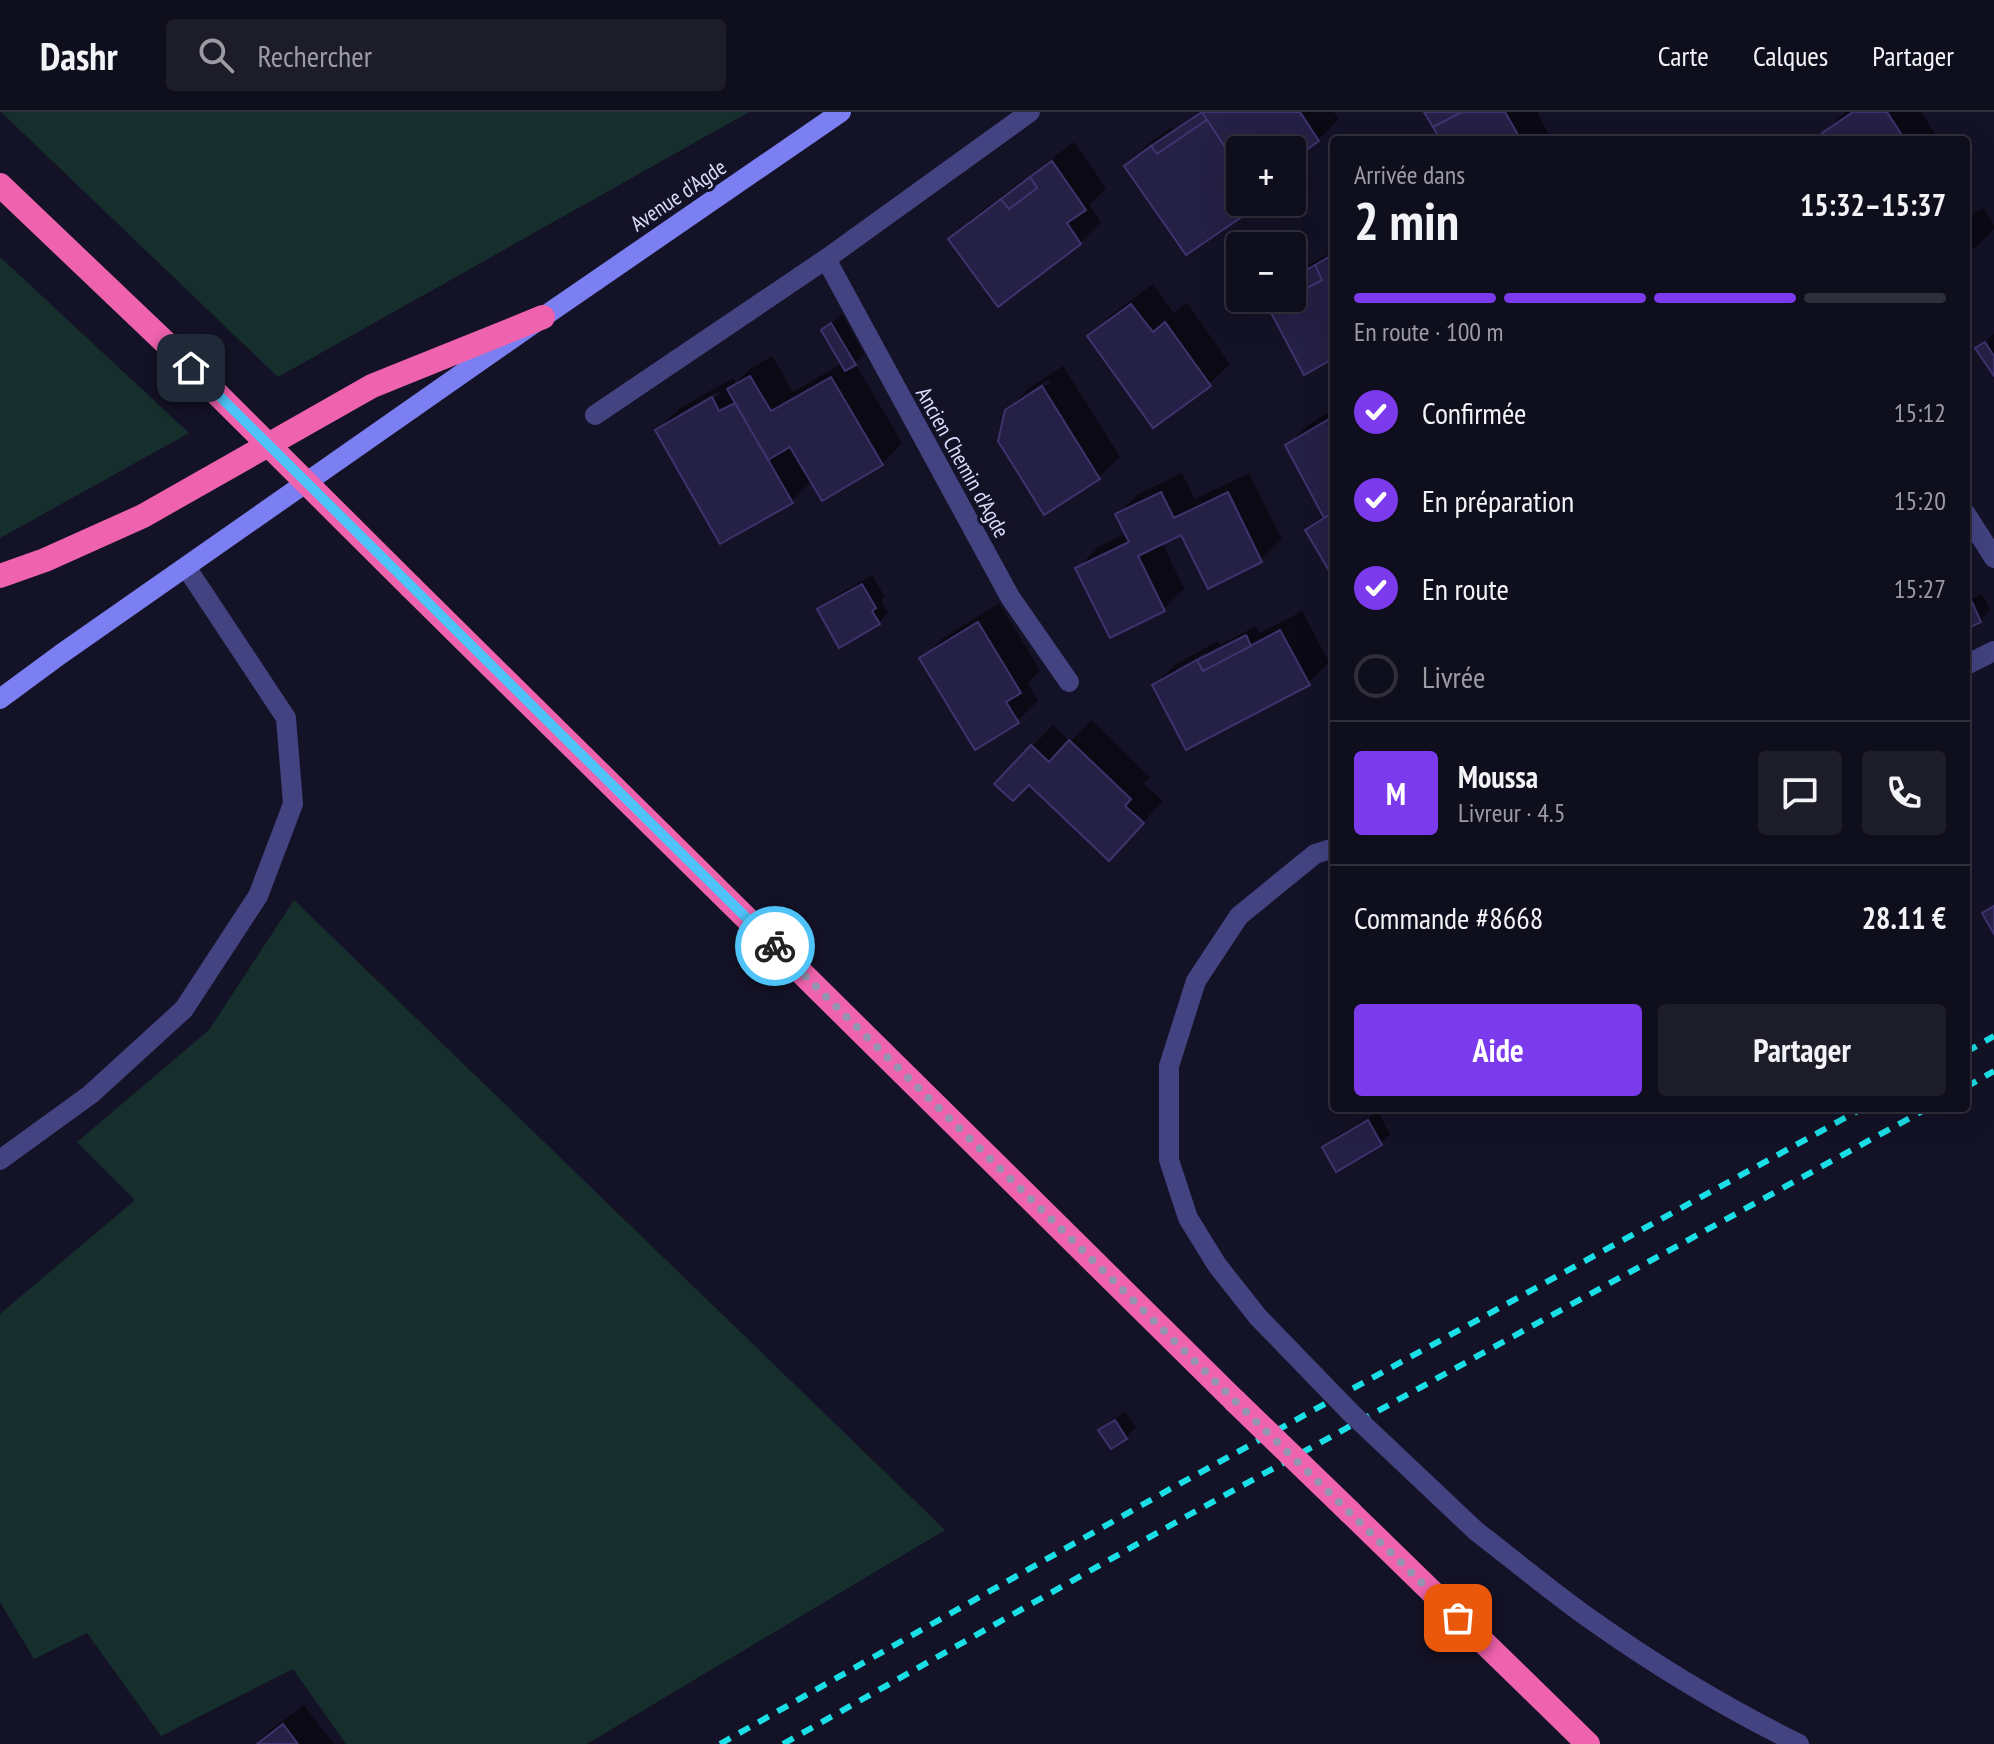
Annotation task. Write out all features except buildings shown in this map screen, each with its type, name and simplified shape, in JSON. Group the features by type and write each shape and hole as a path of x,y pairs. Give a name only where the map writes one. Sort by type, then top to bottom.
{"highway":[{"path":"0,185 169,346 1235,1401 1588,1744"},
{"path":"0,576 45,560 143,516 372,386 543,317"}],"main road":[{"name":"Avenue d'Agde","path":"0,699 543,317 841,112"}],"street":[{"path":"595,415 826,259 1030,112"},
{"name":"Ancien Chemin d'Agde","path":"826,259 1010,597 1069,682"},
{"path":"1970,520 1994,558"},
{"path":"0,1160 91,1094 184,1009 258,896 293,804 286,718 186,567"},
{"path":"1970,663 1994,651"},
{"path":"1330,849 1315,854 1239,916 1196,981 1169,1066 1169,1160 1188,1218 1217,1265 1258,1317 1351,1413 1476,1531 1593,1621 1685,1682 1799,1744"}],"green space":[{"path":"1,112 749,112 278,377"},
{"path":"0,257 189,433 0,538"},
{"path":"294,900 945,1530 587,1744 346,1744 293,1669 161,1736 87,1633 34,1659 0,1602 0,1314 135,1200 77,1142 209,1030"}],"railway":[{"path":"1970,1050 1994,1036"},
{"path":"1970,1085 1994,1071"},
{"path":"720,1744 1172,1488 1856,1112"},
{"path":"783,1744 1187,1516 1921,1112"}],"way so far":[{"path":"775,946 1458,1618"}],"route":[{"path":"191,368 775,946"}]}
